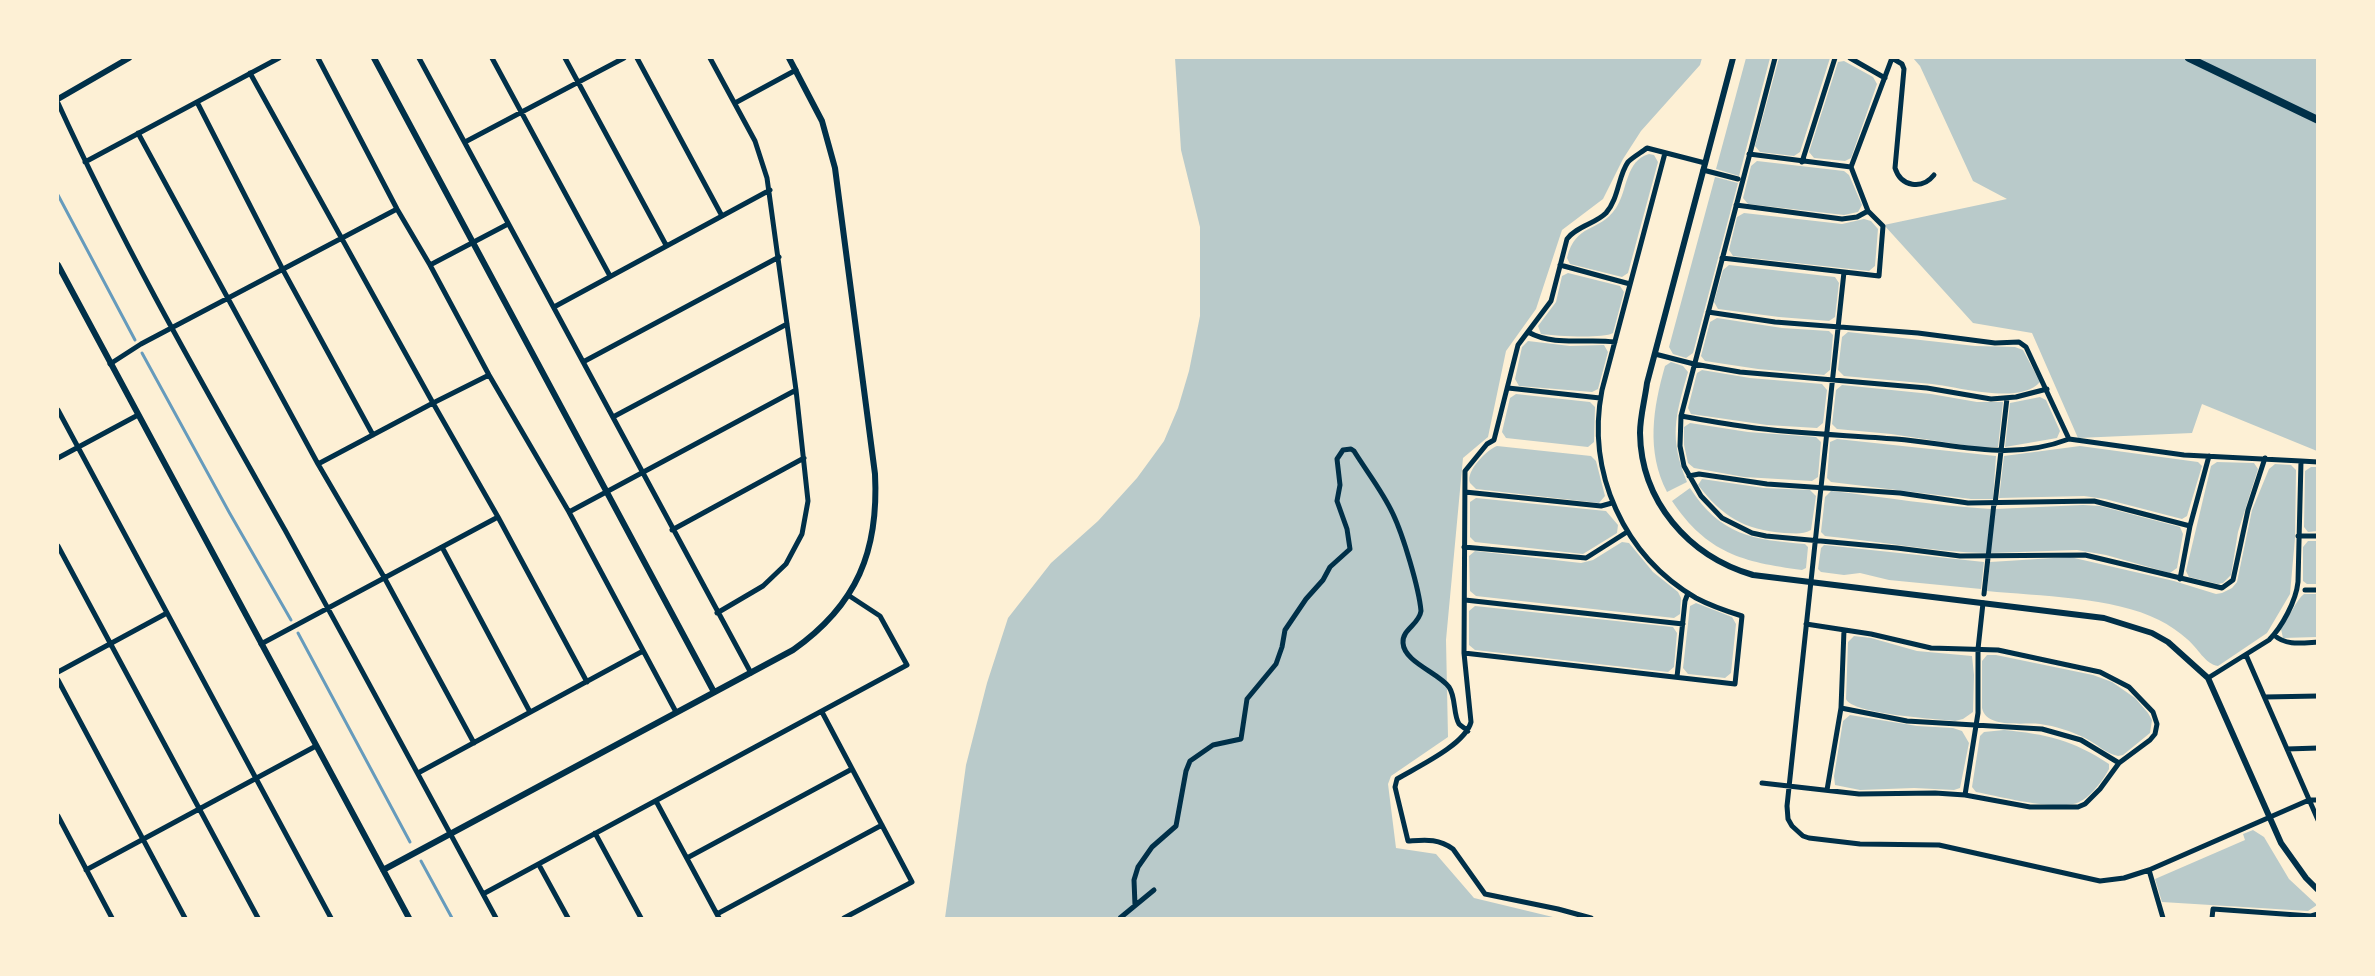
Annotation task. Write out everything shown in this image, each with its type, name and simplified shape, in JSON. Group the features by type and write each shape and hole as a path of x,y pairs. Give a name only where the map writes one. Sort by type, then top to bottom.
{"main road":[{"path":"2189,58 2318,120"}],"street":[{"path":"58,99 129,58"},
{"path":"84,162 279,58"},
{"path":"318,58 397,210 430,265 488,375 569,512 676,712"},
{"path":"374,58 714,692"},
{"path":"419,58 750,672"},
{"path":"492,58 610,276"},
{"path":"565,58 666,245"},
{"path":"465,142 624,58"},
{"path":"637,58 722,216"},
{"path":"710,58 735,103 762,159 770,190 796,390 808,501 802,534 792,555 768,582 717,613"},
{"path":"383,870 806,641 827,622 848,595 865,561 877,507 876,474 835,168 822,121 789,58"},
{"path":"1733,58 1647,383 1640,430 1641,447 1649,482 1670,521 1696,547 1729,567 1753,575 2104,618 2136,628 2168,642 2208,678 2269,818 2291,860 2318,890"},
{"path":"1775,58 1681,416 1680,446 1684,466 1701,496 1711,508 1736,526 1766,536 1988,558 2085,555 2222,588 2233,580 2248,510 2265,458"},
{"path":"1802,162 1834,58"},
{"path":"1850,58 1885,78"},
{"path":"1722,258 1879,276 1883,226 1868,211 1851,167 1892,58 1902,64 1904,69 1897,173 1905,182 1916,185 1928,182 1934,175"},
{"path":"735,103 796,70"},
{"path":"250,73 498,517 587,682"},
{"path":"197,102 283,270 374,435"},
{"path":"58,103 84,162 172,328 328,608 496,918"},
{"path":"138,133 227,299 318,464 384,577 474,743"},
{"path":"1591,918 1485,894 1448,845 1432,839 1408,841 1395,787 1397,779 1462,739 1472,722 1464,653 1465,471 1487,444 1494,440 1518,345 1551,301 1565,243 1570,235 1597,220 1611,206 1628,163 1647,148 1738,179"},
{"path":"1464,653 1734,684 1742,616 1710,605 1688,593 1656,568 1627,532 1612,502 1603,476 1599,450 1600,398 1665,153"},
{"path":"1749,154 1851,167"},
{"path":"554,307 770,190"},
{"path":"1736,205 1842,219 1857,217 1868,211"},
{"path":"110,364 172,328 397,210"},
{"path":"430,265 508,224"},
{"path":"583,362 779,258"},
{"path":"58,265 409,918"},
{"path":"1560,265 1630,284"},
{"path":"1844,272 1787,806 1788,819 1797,832 1809,838 1860,844 1939,846 2091,881 2124,878 2149,870 2309,800 2318,800"},
{"path":"1708,312 1775,322 1918,333 1995,343 2019,342 2026,347 2069,439"},
{"path":"613,417 787,324"},
{"path":"1528,332 1539,338 1615,342"},
{"path":"1655,354 1694,364 1754,374 1928,388 1991,399 2007,398 2047,389"},
{"path":"318,464 488,375"},
{"path":"1508,388 1600,398"},
{"path":"569,512 796,390"},
{"path":"1984,594 2007,398"},
{"path":"58,410 331,918"},
{"path":"58,458 138,415"},
{"path":"1681,416 1748,427 1901,440 2000,452 2058,443 2069,439 2184,455 2318,462"},
{"path":"1135,905 1134,880 1138,867 1152,847 1176,826 1188,764 1212,745 1241,739 1246,703 1249,695 1276,664 1285,630 1306,599 1324,580 1330,567 1350,550 1347,529 1337,501 1340,485 1337,459 1343,450 1351,449 1354,451 1386,502 1396,521 1405,550 1421,611 1419,619 1404,634 1402,642 1404,650 1410,657 1449,687 1459,724 1468,731"},
{"path":"2180,579 2190,526 2210,456"},
{"path":"672,530 804,458"},
{"path":"2208,678 2274,635 2297,590 2301,461"},
{"path":"1689,476 1698,474 1767,484 1821,486 1900,493 1968,503 2094,501 2190,526"},
{"path":"1465,492 1601,506 1612,502"},
{"path":"261,644 498,517"},
{"path":"1464,547 1586,558 1627,532"},
{"path":"2298,536 2318,536"},
{"path":"58,546 258,918"},
{"path":"442,547 530,712"},
{"path":"2305,590 2318,590"},
{"path":"1677,677 1688,593"},
{"path":"482,894 539,865 907,665 880,616 848,595"},
{"path":"1465,600 1683,624"},
{"path":"1965,795 1976,725 1978,649 1983,603"},
{"path":"58,672 167,613"},
{"path":"1762,783 1858,794 1914,792 1965,795 2030,806 2078,807 2085,804 2100,789 2118,763 2150,740 2156,729 2156,721 2152,712 2129,687 2100,672 1998,650 1926,648 1872,634 1806,624"},
{"path":"1827,790 1840,708 1844,630"},
{"path":"2274,635 2281,641 2290,643 2318,642"},
{"path":"418,773 643,652"},
{"path":"2246,655 2318,820"},
{"path":"58,680 185,918"},
{"path":"2265,697 2318,696"},
{"path":"1840,708 1907,721 2034,728 2081,740 2118,763"},
{"path":"822,712 912,882 844,918"},
{"path":"86,870 316,746"},
{"path":"2287,749 2318,748"},
{"path":"687,858 852,769"},
{"path":"656,801 718,916 882,825"},
{"path":"58,816 112,918"},
{"path":"595,834 641,918"},
{"path":"539,865 568,918"},
{"path":"2149,870 2163,918"},
{"path":"1120,918 1154,890"},
{"path":"2212,918 2213,909 2312,917 2318,914"}],"shaded area":[{"path":"1175,58 1702,58 1700,65 1641,131 1623,159 1603,199 1562,230 1536,309 1506,351 1488,437 1463,458 1446,640 1448,737 1391,776 1388,784 1396,848 1436,854 1474,898 1557,918 945,918 966,765 987,683 1008,618 1051,563 1098,521 1137,478 1164,441 1178,408 1189,371 1200,316 1200,227 1181,150"},
{"path":"1746,58 1770,58 1739,176 1716,169"},
{"path":"1779,58 1830,58 1800,152 1794,156 1760,152 1755,146"},
{"path":"1913,58 2317,58 2317,451 2202,404 2192,433 2078,438 2032,333 1973,323 1884,225 2007,199 1973,181 1920,66"},
{"path":"1844,61 1873,77 1877,84 1851,158 1845,161 1814,158 1809,152 1838,62"},
{"path":"1649,154 1654,155 1658,162 1628,273 1622,277 1570,264 1567,258 1576,239 1582,233 1602,222 1616,208 1631,169 1641,158"},
{"path":"1757,161 1844,171 1849,175 1862,205 1858,212 1844,215 1748,204 1743,198 1751,166"},
{"path":"1715,177 1738,183 1693,353 1686,358 1673,354 1669,347"},
{"path":"1744,213 1842,224 1864,219 1871,221 1878,229 1875,266 1869,271 1733,256 1729,250 1737,217"},
{"path":"1729,265 1835,277 1839,283 1835,317 1829,321 1718,309 1714,302 1723,270"},
{"path":"1568,273 1620,286 1624,292 1613,333 1599,336 1541,334 1538,326 1556,302 1562,276"},
{"path":"1717,318 1782,328 1829,331 1833,335 1830,370 1824,375 1758,369 1705,361 1701,356 1710,322"},
{"path":"1848,332 1975,346 2015,347 2023,350 2040,382 2031,389 2004,394 1932,384 1844,376 1838,370 1842,337"},
{"path":"1528,341 1570,346 1604,345 1608,352 1598,389 1592,392 1519,386 1515,379 1522,347"},
{"path":"1671,362 1683,366 1688,372 1677,415 1676,427 1678,453 1687,482 1667,492 1660,477 1656,461 1654,429 1657,398 1665,366"},
{"path":"1702,370 1750,378 1822,384 1827,390 1823,423 1817,428 1767,425 1691,414 1688,408 1697,373"},
{"path":"1842,385 1931,394 1977,402 2003,402 1998,447 1977,447 1891,434 1837,429 1832,424 1836,390"},
{"path":"1516,394 1590,402 1595,407 1594,442 1588,447 1506,438 1502,432 1510,398"},
{"path":"2040,397 2046,400 2060,431 2057,438 2005,447 2010,403"},
{"path":"1690,423 1748,432 1816,437 1821,442 1818,477 1812,481 1744,477 1694,468 1688,463 1684,445 1684,427"},
{"path":"1837,439 1996,456 1993,499 1971,499 1831,482 1827,478 1830,442"},
{"path":"1497,446 1591,456 1596,461 1605,496 1599,503 1476,489 1470,483 1471,473 1478,461 1488,451"},
{"path":"2080,446 2198,462 2202,466 2187,516 2182,519 2105,499 2084,496 1999,498 2004,456"},
{"path":"2217,462 2254,463 2258,469 2238,532 2231,575 2223,583 2218,584 2189,577 2186,571 2211,466"},
{"path":"2275,464 2291,465 2296,470 2295,538 2290,594 2267,633 2218,666 2209,662 2184,636 2159,620 2141,612 2098,602 1987,591 1990,562 2070,557 2174,581 2216,594 2222,593 2232,588 2237,582 2252,510 2269,469"},
{"path":"2311,467 2317,467 2318,531 2308,532 2304,527 2305,471"},
{"path":"1702,479 1764,488 1810,490 1816,496 1811,530 1801,533 1784,533 1757,529 1735,520 1716,505 1698,485"},
{"path":"1690,488 1701,504 1713,516 1739,532 1769,540 1805,544 1808,547 1806,568 1802,570 1761,563 1728,552 1713,544 1685,519 1672,501"},
{"path":"1831,491 1931,504 1991,509 1987,553 1825,536 1821,532 1825,497"},
{"path":"1476,498 1606,511 1618,525 1617,533 1583,554 1475,542 1470,537 1470,502"},
{"path":"2100,506 2180,527 2183,534 2177,568 2170,573 2106,555 2077,550 1990,553 1995,509"},
{"path":"2308,541 2317,541 2317,584 2307,584 2303,581 2303,547"},
{"path":"1622,542 1629,543 1653,572 1678,592 1681,598 1680,614 1674,618 1476,596 1470,591 1469,556 1475,551 1581,563 1593,560"},
{"path":"1824,545 1984,562 1981,589 1889,580 1860,573 1844,575 1821,572 1818,569 1821,548"},
{"path":"2304,594 2317,594 2317,637 2283,638 2281,629"},
{"path":"1696,603 1732,617 1736,624 1731,673 1725,678 1688,674 1683,668 1690,606"},
{"path":"1475,606 1673,627 1677,633 1674,667 1668,672 1475,650 1469,645 1469,611"},
{"path":"1854,636 1871,638 1917,651 1972,656 1974,675 1973,712 1963,719 1955,721 1878,712 1852,704 1846,699 1848,642"},
{"path":"1987,655 1996,655 2093,675 2112,682 2135,698 2148,713 2152,720 2150,733 2123,755 2118,756 2109,753 2080,735 2057,727 2040,724 2006,723 1990,719 1985,715 1982,708 1982,661"},
{"path":"1850,715 1917,726 1953,728 1962,731 1969,743 1960,788 1954,790 1914,788 1860,790 1835,785 1834,776 1843,721"},
{"path":"2004,730 2046,736 2071,744 2109,764 2109,769 2099,785 2089,795 2073,804 2038,804 1976,792 1972,787 1980,736 1984,732"},
{"path":"2253,830 2264,837 2289,879 2317,905 2308,911 2162,902 2155,879 2245,840 2243,834"}],"waterway":[{"path":"58,195 135,340"},
{"path":"142,353 229,512 291,620"},
{"path":"298,633 410,842"},
{"path":"421,861 452,918"}]}
